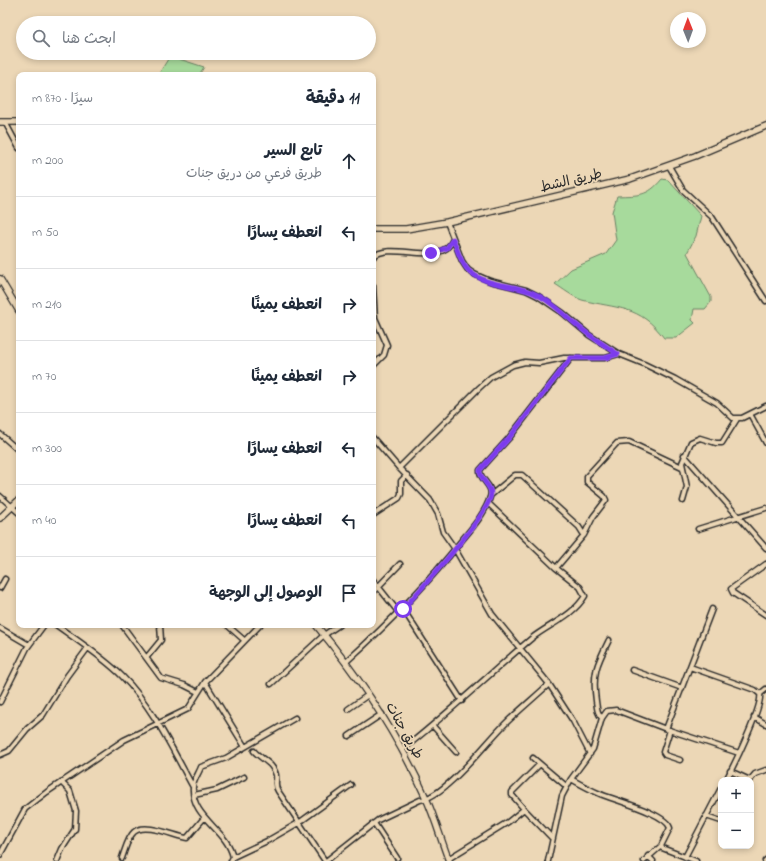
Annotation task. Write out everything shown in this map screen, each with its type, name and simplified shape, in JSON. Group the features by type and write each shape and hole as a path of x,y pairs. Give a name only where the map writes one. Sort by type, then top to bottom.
{"main road":[{"path":"2,122 16,122"},
{"name":"طريق الشط","path":"376,229 402,229 447,222 630,179 669,166 766,126"},
{"path":"0,279 16,306"},
{"path":"0,518 16,504"},
{"name":"طريق جنات","path":"318,628 346,662 382,714 427,799 448,860"}],"street":[{"path":"2,122 16,143"},
{"path":"669,166 685,193 712,217 766,301"},
{"path":"447,222 466,267 474,274 490,281 526,290 538,296 563,312 589,335 618,354 644,364 675,379 710,399 729,416 737,419"},
{"path":"376,256 385,252 422,254 440,251 451,244 453,239"},
{"path":"376,320 387,345 384,355 376,363"},
{"path":"398,468 491,377 513,365 571,358 605,358 618,354"},
{"path":"346,662 403,609 456,549 479,518 491,495 490,487 481,475 480,470 509,438 571,358"},
{"path":"683,501 687,487 682,467 684,455 691,442 697,438 722,443 737,419 766,406"},
{"path":"750,414 766,443"},
{"path":"0,434 16,447"},
{"path":"376,442 398,468 407,475 430,500 438,514 443,532 456,549 492,614 549,684 573,721 590,754"},
{"path":"556,568 584,535 593,517 606,500 604,496 587,482 586,479 617,443 628,442 682,467"},
{"path":"684,455 766,548"},
{"path":"491,495 515,474 522,475 573,521 584,535"},
{"path":"376,513 399,498 401,494 401,481 407,475"},
{"path":"0,496 16,510"},
{"path":"402,750 433,726 540,632 567,615 580,604 584,596 583,590 580,587 556,568 488,503"},
{"path":"698,529 766,508"},
{"path":"378,587 400,564"},
{"path":"766,564 731,589 733,593 766,615"},
{"path":"0,588 5,579"},
{"path":"376,584 399,613"},
{"path":"403,609 462,701"},
{"path":"680,760 663,754 668,730 712,609"},
{"path":"0,628 29,645"},
{"path":"0,702 29,645 42,628"},
{"path":"60,628 120,674 133,688 157,722 193,787 199,812 228,842 232,859 300,822 351,784"},
{"path":"124,628 161,678 184,685 198,692"},
{"path":"147,657 161,640 160,628"},
{"path":"230,628 244,640"},
{"path":"0,855 15,831 25,809 61,782 124,740 157,722 188,709 205,682 257,628"},
{"path":"271,684 324,635 334,628"},
{"path":"602,718 597,711 593,679 598,662 609,640"},
{"path":"0,755 9,751 26,728 43,714 67,676 87,649"},
{"path":"690,667 755,690 760,694"},
{"path":"632,670 682,688"},
{"path":"205,682 245,747"},
{"path":"254,752 273,769 276,774 276,788 326,861 374,823 412,803 427,799 467,766 503,726 549,684"},
{"path":"760,694 766,689"},
{"path":"727,777 754,717 760,700 760,694"},
{"path":"348,709 368,695"},
{"path":"548,861 557,812 566,786 590,754 597,738 602,718 607,711 616,710 668,730 739,753"},
{"path":"350,736 382,714"},
{"path":"754,717 766,724"},
{"path":"193,787 201,768 219,761 295,718"},
{"path":"433,726 456,752"},
{"path":"533,758 566,786"},
{"path":"540,764 512,792 512,795 552,838"},
{"path":"730,771 750,780 755,774 766,770"},
{"path":"194,794 216,790 244,777"},
{"path":"571,779 600,794 625,802 665,820 670,828 661,846 644,861"},
{"path":"57,861 62,849 76,828 76,810 70,790 61,782"},
{"path":"685,856 718,794"},
{"path":"448,860 508,822 524,809"},
{"path":"706,816 718,820"},
{"path":"122,858 130,838 134,832 139,829 158,830 187,838 204,818"},
{"path":"374,823 397,858"},
{"path":"661,846 662,848 696,861"},
{"path":"648,856 653,861"}],"green space":[{"path":"167,60 182,60 204,67 201,72 160,72"},
{"path":"662,179 668,180 701,216 696,236 687,253 711,297 711,302 705,309 694,309 692,320 695,323 676,338 664,338 646,319 637,314 617,307 582,300 555,284 571,269 606,254 616,240 612,212 617,196 642,194 652,189"}],"route":[{"path":"403,609 456,549 470,531 488,503 491,495 490,487 482,478 480,470 502,447 571,358 605,358 618,354 589,335 563,312 544,299 526,290 478,277 468,270 462,261 453,239 447,248 431,253"}]}
